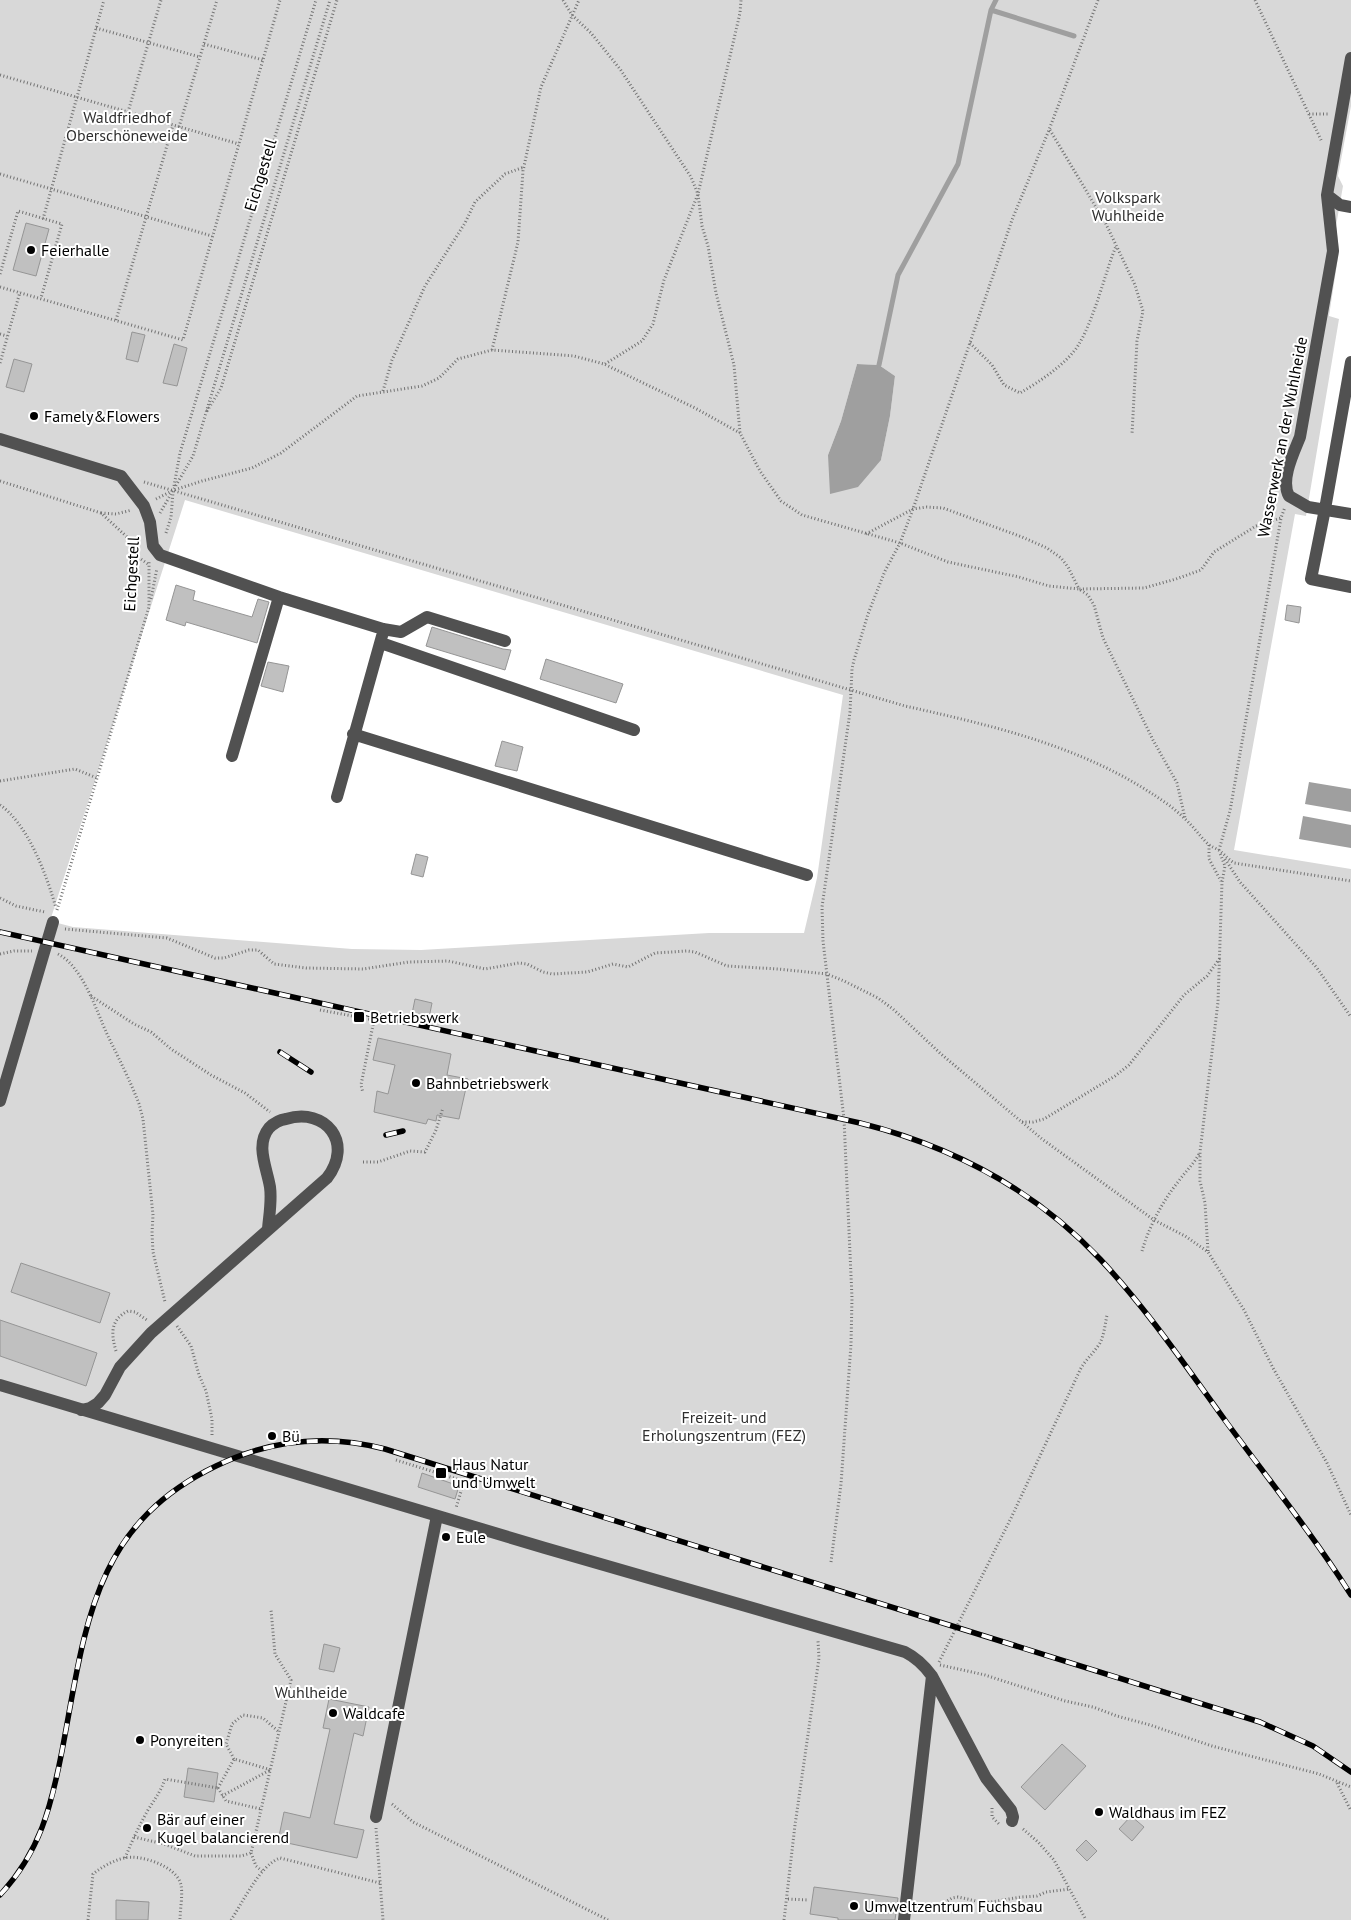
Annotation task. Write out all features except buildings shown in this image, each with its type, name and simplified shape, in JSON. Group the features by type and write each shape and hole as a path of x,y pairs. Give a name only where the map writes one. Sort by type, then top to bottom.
{"lane":[{"name":"Wasserwerk an der Wuhlheide","path":"1289,496 1286,486 1290,461 1300,436 1333,251 1327,195 1346,115 1351,58"},
{"path":"1327,195 1340,205 1351,207"},
{"path":"1351,362 1325,509 1310,579 1351,587"},
{"path":"0,439 122,476 144,506 150,522 153,546 160,555 279,597 383,628 401,632 427,617 505,641"},
{"path":"1289,496 1308,507 1351,514"},
{"path":"232,756 279,597"},
{"path":"337,797 353,734 381,642 383,628"},
{"path":"381,642 634,730"},
{"path":"353,734 807,875"},
{"path":"0,1101 54,920"},
{"path":"81,1410 90,1408 98,1403 120,1367 151,1333 327,1178 334,1168 338,1141 333,1131 320,1120 307,1116 296,1116 278,1121 269,1128 264,1139 263,1149 270,1187 268,1229"},
{"path":"0,1386 803,1624 905,1652 915,1657 925,1666 935,1670 992,1787 1011,1810 1014,1817 1012,1820"},
{"path":"376,1817 437,1516"},
{"path":"904,1917 935,1670"}],"path":[{"path":"43,219 104,0"},
{"path":"128,112 161,0"},
{"path":"179,127 217,0"},
{"path":"0,287 183,340 280,0"},
{"path":"174,490 180,453 316,0"},
{"name":"Eichgestell","path":"150,522 162,512 193,456 330,0"},
{"path":"204,417 221,388 336,0"},
{"path":"563,0 572,15 591,33 620,69 691,177 698,194 702,226 734,365 740,433 760,471 781,501 802,515 900,543 948,562 1020,577 1049,586 1079,589 1144,588 1176,579 1201,570 1214,552 1256,526 1266,521 1282,518"},
{"path":"492,350 518,242 525,166 541,86 579,0"},
{"path":"604,364 642,341 653,324 664,280 698,194 740,13 741,0"},
{"path":"831,1562 841,1484 851,1344 852,1298 844,1119 827,974 822,907 850,712 853,664 868,614 913,509 1012,220 1049,130 1098,0"},
{"path":"1255,0 1333,164"},
{"path":"96,28 200,57"},
{"path":"204,44 263,60"},
{"path":"0,75 239,144"},
{"path":"1309,114 1346,115"},
{"path":"116,320 173,125"},
{"path":"1049,130 1106,224 1135,285 1143,311 1137,341 1132,434"},
{"path":"383,391 392,360 425,286 465,223 475,202 505,174 525,166"},
{"path":"0,174 212,236"},
{"path":"0,274 18,211 62,224 41,298"},
{"path":"970,343 992,365 1004,386 1020,393 1039,382 1079,345 1095,307 1116,245"},
{"path":"0,363 20,292"},
{"path":"0,334 7,336"},
{"path":"0,481 102,513 116,514 130,511 144,506 174,490 252,468 281,453 357,396 422,386 439,378 458,359 492,350 574,356 604,364 695,408 740,433"},
{"path":"122,476 905,706 1013,732 1048,743 1124,776 1151,793 1185,819 1209,845 1219,850 1226,859 1244,865 1351,881"},
{"name":"Wasserwerk an der Wuhlheide","path":"1219,850 1230,811 1282,518 1289,496"},
{"path":"866,534 913,509 943,508 1022,537 1047,548 1060,558 1068,567 1079,589 1088,595 1094,604 1103,638 1153,740 1177,783 1185,819"},
{"path":"102,513 127,537 138,557 149,565"},
{"name":"Eichgestell","path":"54,920 149,606 150,556"},
{"path":"0,781 75,769 97,778"},
{"path":"0,806 10,812 32,845 52,892 54,920"},
{"path":"1209,845 1209,859 1222,882"},
{"path":"1208,1252 1206,1203 1200,1181 1200,1152 1214,1050 1220,957 1222,882 1225,866 1219,850"},
{"path":"1219,850 1240,882 1317,968 1351,1016"},
{"path":"0,898 16,906 45,912 54,920 167,938 214,958 224,958 249,950 258,950 274,964 306,968 363,969 409,962 448,961 485,969 520,963 552,974 587,972 613,964 628,967 654,953 687,951 695,952 737,968 778,968 827,974 844,981 878,998 893,1009 941,1054 1042,1139 1154,1220 1185,1236 1208,1252 1244,1310 1273,1368 1327,1463 1351,1514"},
{"path":"0,954 14,951 44,951 63,957 76,971 91,995 139,1104 143,1119 153,1215 153,1252 166,1305 190,1346 206,1391 212,1419 210,1448"},
{"path":"1022,1122 1044,1119 1116,1076 1129,1065 1184,995 1207,976 1220,957"},
{"path":"91,995 134,1024 151,1032 171,1049 211,1075 245,1094 267,1110 278,1121"},
{"path":"320,1010 374,1020 361,1085 363,1093"},
{"path":"363,1162 378,1162 410,1151 425,1152 436,1130 443,1108"},
{"path":"1142,1251 1154,1220 1178,1181 1194,1163 1200,1152"},
{"path":"120,1367 112,1341 112,1329 116,1320 128,1311 135,1312 149,1323 151,1333"},
{"path":"1107,1315 1101,1341 1080,1370 1012,1516 935,1670 985,1675 1065,1701 1093,1707 1212,1746 1319,1774 1337,1783 1351,1787"},
{"path":"396,1460 460,1480 463,1485 452,1520"},
{"path":"262,1872 256,1866 251,1853 291,1680 275,1654 271,1610"},
{"path":"784,1920 788,1899 795,1825 819,1658 816,1637 809,1627 803,1624"},
{"path":"271,1770 234,1759 226,1744 232,1724 243,1714 263,1718 279,1732"},
{"path":"218,1788 234,1759"},
{"path":"222,1796 271,1770"},
{"path":"125,1858 149,1808 161,1792 165,1779 218,1788"},
{"path":"1337,1783 1351,1811"},
{"path":"992,1787 995,1795 992,1811 995,1821 1004,1825 1012,1820 1045,1850 1054,1860 1086,1920"},
{"path":"218,1788 226,1801 261,1809"},
{"path":"380,1794 413,1822 608,1920"},
{"path":"376,1817 383,1920"},
{"path":"134,1837 164,1844 195,1856 241,1856 251,1853"},
{"path":"88,1920 93,1874 105,1865 125,1858 142,1858 155,1862 171,1871 181,1883 180,1920"},
{"path":"231,1920 262,1872 273,1860 280,1858 380,1883"},
{"path":"904,1917 941,1905 952,1898 958,1897 986,1903 1070,1889"},
{"path":"788,1899 809,1900"}],"green space":[{"path":"0,0 1351,0 1351,106 1338,176 1343,186 1336,226 1339,251 1329,316 1339,319 1306,516 1295,514 1234,850 1351,869 1351,1920 0,1920","holes":["857,364 879,365 895,376 890,416 881,460 828,455 841,421","185,500 843,695 817,878 804,933 709,933 421,950 352,949 73,927 50,921"]}],"shaded area":[{"path":"857,364 879,365 895,376 890,416 881,460 858,487 830,494 828,455 841,421"},
{"path":"1309,782 1351,789 1351,812 1305,804"},
{"path":"1303,816 1351,825 1351,848 1299,839"}],"waterway":[{"path":"996,0 991,10 1074,36"},
{"path":"879,365 898,275 958,164 991,10"}],"railway":[{"path":"0,932 860,1123 927,1144 959,1158 990,1174 1048,1212 1075,1234 1100,1259 1150,1318 1182,1360 1306,1529 1351,1595"},
{"path":"280,1052 311,1072"},
{"path":"386,1135 403,1131"},
{"path":"0,1895 25,1862 42,1828 58,1772 78,1664 88,1624 101,1586 118,1551 142,1519 174,1491 216,1466 236,1457 277,1445 299,1442 342,1442 385,1449 1260,1722 1313,1746 1351,1772"}],"place":[{"name":"Feierhalle","path":"31,250"},
{"name":"Famely&Flowers","path":"34,416"},
{"name":"Betriebswerk","path":"359,1017"},
{"name":"Bahnbetriebswerk","path":"416,1083"},
{"name":"Bü","path":"272,1436"},
{"name":"Haus Natur und Umwelt","path":"441,1473"},
{"name":"Eule","path":"446,1537"},
{"name":"Waldcafe","path":"333,1713"},
{"name":"Ponyreiten","path":"140,1740"},
{"name":"Waldhaus im FEZ","path":"1099,1812"},
{"name":"Bär auf einer Kugel balancierend","path":"147,1828"},
{"name":"Umweltzentrum Fuchsbau","path":"854,1906"}],"park label":[{"name":"Waldfriedhof Oberschöneweide","path":"127,126"},
{"name":"Volkspark Wuhlheide","path":"1128,206"},
{"name":"Freizeit- und Erholungszentrum (FEZ)","path":"724,1426"},
{"name":"Wuhlheide","path":"311,1692"}]}
